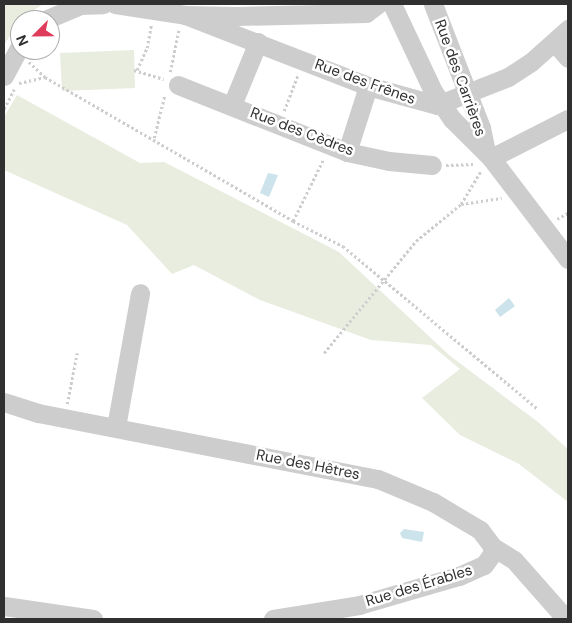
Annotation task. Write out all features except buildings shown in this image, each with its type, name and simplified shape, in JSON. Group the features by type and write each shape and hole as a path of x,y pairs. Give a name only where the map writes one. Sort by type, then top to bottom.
{"street":[{"path":"60,14 80,5 103,4"},
{"name":"Rue des Frênes","path":"114,4 185,14 235,24 366,13 378,4"},
{"name":"Rue des Carrières","path":"392,4 442,104 452,119 488,155 568,259"},
{"name":"Rue des Carrières","path":"433,4 481,128 488,155"},
{"name":"Rue des Frênes","path":"235,24 258,42 368,86 407,99 442,104 468,95 508,77 555,43 568,29"},
{"path":"232,105 258,42"},
{"path":"555,43 568,58"},
{"path":"4,76 19,60"},
{"name":"Rue des Cèdres","path":"178,85 338,148 389,161 432,165"},
{"path":"338,148 368,86"},
{"path":"488,155 568,119"},
{"path":"116,427 140,294"},
{"name":"Rue des Hêtres","path":"4,402 64,418 378,479 456,516 485,534 493,547 514,560 566,619"},
{"name":"Rue des Érables","path":"273,619 359,605 460,576 484,565 492,554 493,547"},
{"path":"4,606 92,619"}],"path":[{"path":"151,26 147,48 136,70 178,85"},
{"path":"30,60 45,77 293,221 344,246 383,281 537,408"},
{"path":"279,124 298,74"},
{"path":"4,109 17,83 45,77"},
{"path":"293,221 338,148"},
{"path":"432,165 479,163 488,155"},
{"path":"324,353 416,241 461,204 488,155"},
{"path":"461,204 505,198 514,191"},
{"path":"64,418 77,353"}],"shaded area":[{"path":"4,4 43,4 34,10 10,10 10,36 4,45"},
{"path":"134,50 135,88 62,91 60,53"},
{"path":"17,95 140,163 164,162 339,252 449,355 538,422 568,449 568,502 519,464 460,435 422,398 460,369 431,345 371,340 260,300 194,265 172,274 127,225 4,170 4,117"}],"water":[{"path":"268,173 278,175 269,197 260,193"},
{"path":"509,298 515,306 500,317 495,310"},
{"path":"404,529 424,532 422,542 402,538 400,533"}]}
